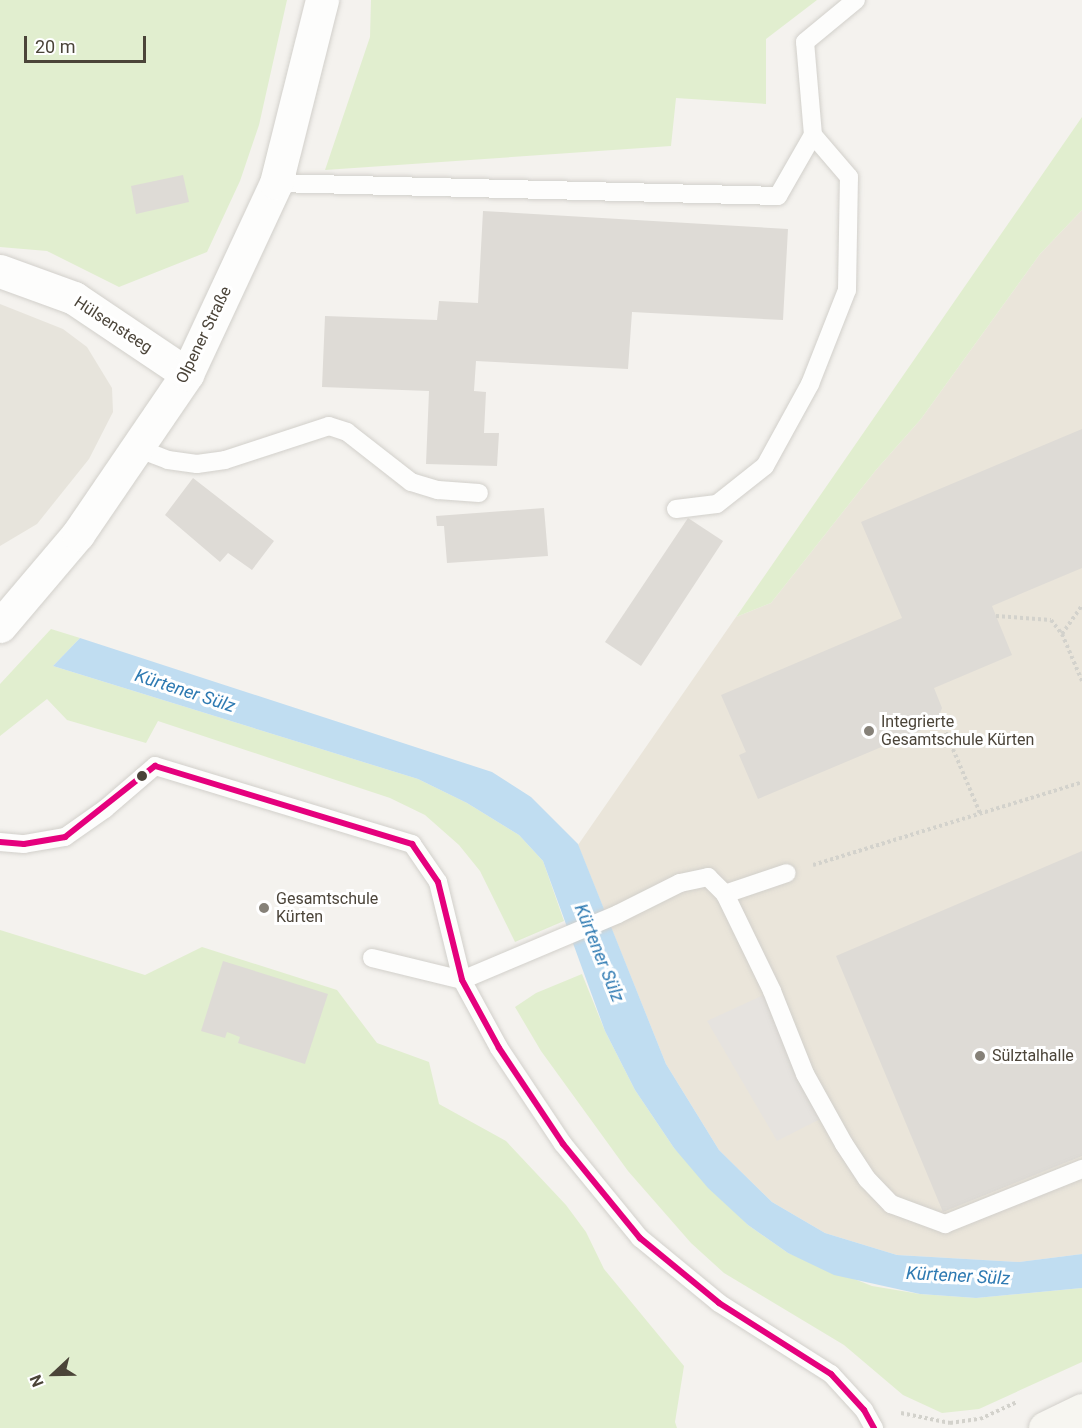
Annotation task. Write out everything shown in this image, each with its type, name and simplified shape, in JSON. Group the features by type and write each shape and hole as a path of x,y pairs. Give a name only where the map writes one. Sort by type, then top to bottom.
{"main road":[{"path":"1045,1428 1082,1410"}],"street":[{"name":"Olpener Straße","path":"0,626 78,534 188,374 276,183 322,0"},
{"name":"Hülsensteeg","path":"0,271 74,298 188,374"}],"lane":[{"path":"276,183 778,196 813,135 805,42 856,0"},
{"path":"676,509 717,504 765,466 810,384 847,290 849,177 813,135"},
{"path":"137,448 168,460 197,464 225,460 329,426 347,432 411,482 438,490 479,493"},
{"path":"0,842 24,844 65,837 105,809 155,766 214,781 412,844 438,882 462,980 499,1048 563,1144 640,1238 719,1304 831,1374 864,1410 874,1428"},
{"path":"725,894 787,873"},
{"path":"372,958 462,980 618,914 680,883 708,877 725,894 772,991 805,1074 861,1170 891,1204 945,1224 1082,1169"}],"path":[{"path":"1062,634 1082,605"},
{"path":"996,616 1051,620 1062,634 1082,681"},
{"path":"939,716 980,813"},
{"path":"787,873 1082,782"},
{"path":"864,1410 915,1414 950,1422 980,1419 1021,1401"}],"shaded area":[{"name":"Integrierte Gesamtschule Kürten","path":"1082,210 1082,1254 1019,1262 897,1255 825,1233 772,1202 719,1150 666,1064 578,845 736,617 771,603 876,470 921,419 1040,254"},
{"path":"0,304 63,329 87,347 112,388 113,412 89,459 37,524 0,546"},
{"path":"772,991 828,1115 777,1141 707,1021"}],"green space":[{"path":"0,0 287,0 259,125 240,181 207,252 119,287 47,251 0,247"},
{"path":"371,0 817,0 766,39 766,104 676,98 671,146 325,170 370,37"},
{"path":"1082,117 1082,210 1040,254 921,419 876,470 771,603 736,617"},
{"path":"51,629 80,638 53,666 418,779 467,803 519,835 543,861 564,921 515,942 480,871 459,845 425,815 390,798 158,721 146,743 67,720 47,699 0,736 0,684"},
{"path":"0,930 145,975 202,947 337,990 377,1043 429,1062 439,1104 506,1141 566,1205 586,1232 604,1269 684,1366 675,1422 677,1428 0,1428"},
{"path":"582,974 605,1031 635,1090 674,1148 748,1225 788,1253 872,1286 920,1294 976,1298 1082,1288 1082,1362 979,1409 942,1413 903,1395 844,1345 724,1273 691,1243 628,1171 541,1051 515,1007 536,993"}],"water":[{"name":"Kürtener Sülz","path":"80,638 492,772 531,797 578,844 666,1064 719,1150 772,1202 825,1233 897,1255 1019,1262 1082,1254 1082,1288 976,1298 920,1294 834,1275 788,1253 748,1225 708,1188 674,1148 635,1090 605,1031 543,861 519,835 467,803 418,779 53,666"}],"building":[{"path":"183,175 189,202 136,214 131,186"},
{"path":"483,211 788,229 783,320 632,312 628,369 476,361 474,391 486,392 484,433 499,433 497,466 426,464 429,391 322,387 325,316 437,320 439,301 478,303"},
{"path":"1082,429 1082,568 992,606 1012,655 934,688 942,708 936,724 758,799 739,755 746,752 721,695 902,618 861,522"},
{"path":"193,478 274,541 252,570 228,553 220,562 165,515"},
{"path":"544,508 548,556 447,563 444,526 437,526 436,516"},
{"path":"688,518 723,541 641,666 605,642"},
{"name":"Sülztalhalle","path":"1082,851 1082,1156 943,1212 836,956"},
{"path":"223,961 328,994 305,1064 238,1043 240,1037 227,1032 225,1038 201,1031"}],"transit line":[{"path":"0,842 24,844 65,837 155,766 412,844 438,882 462,980 499,1048 563,1144 640,1238 719,1303 831,1374 864,1410 874,1428"}],"place":[{"name":"Integrierte Gesamtschule Kürten","path":"869,731"},
{"name":"Gesamtschule Kürten","path":"264,908"},
{"name":"Sülztalhalle","path":"980,1056"}]}
